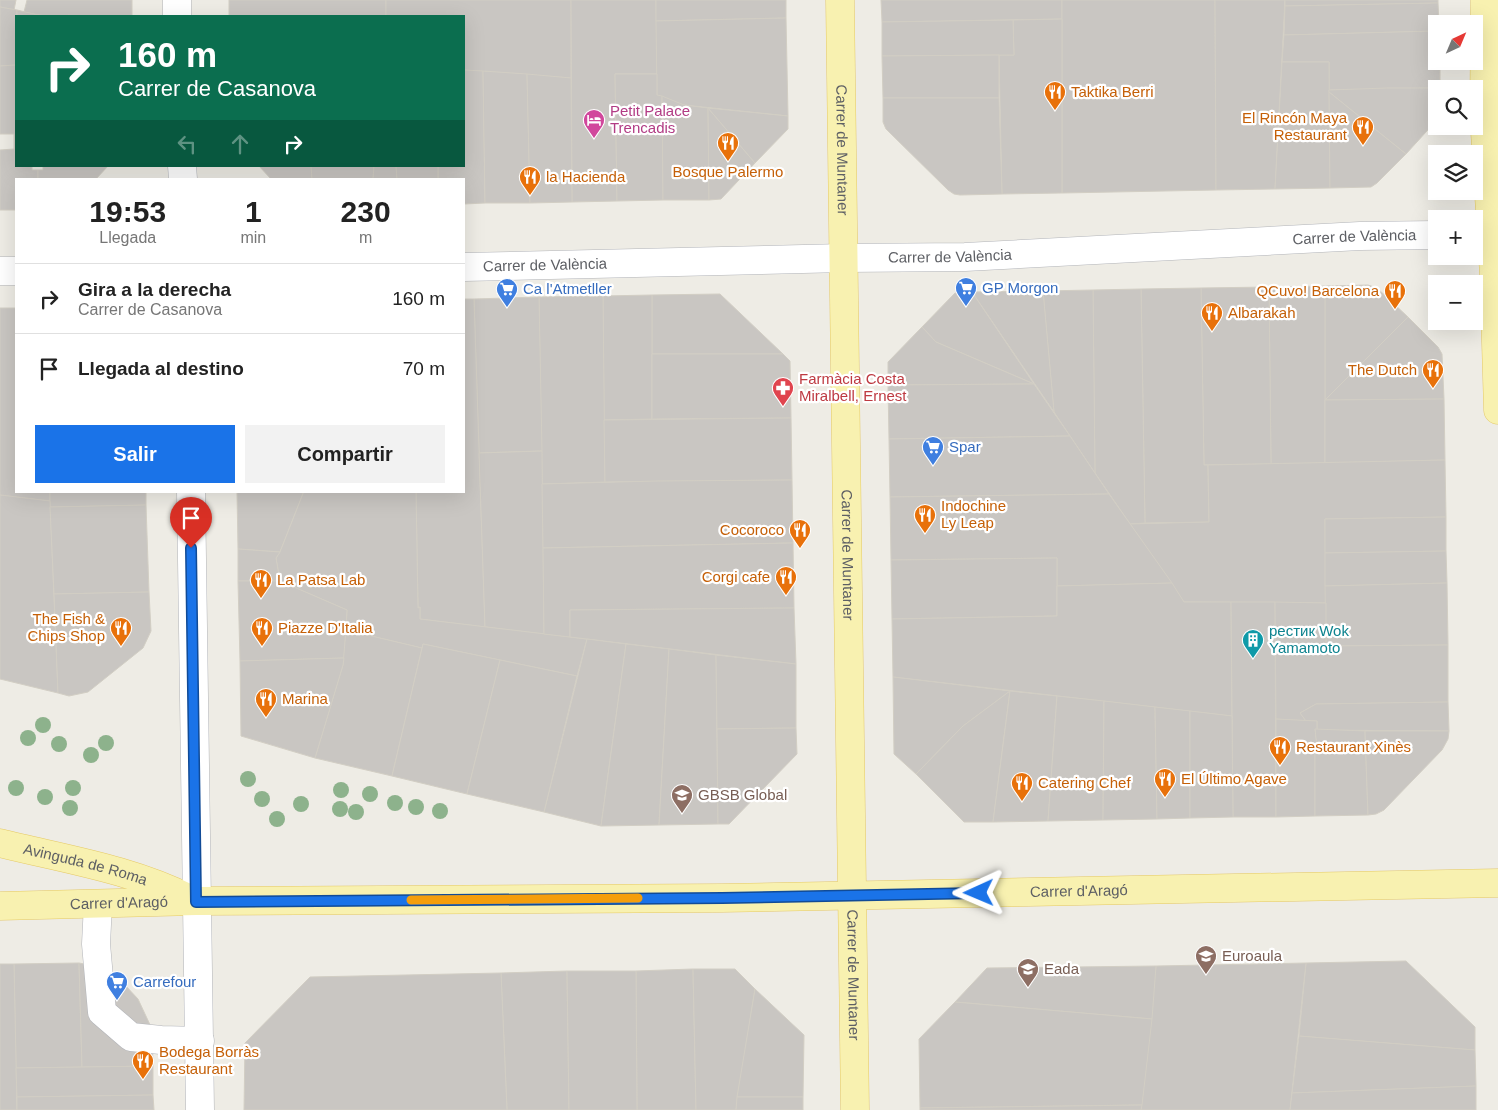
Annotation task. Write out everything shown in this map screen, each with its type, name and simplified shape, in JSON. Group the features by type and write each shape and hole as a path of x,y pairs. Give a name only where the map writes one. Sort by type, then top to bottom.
{"main road":[{"name":"Carrer de Muntaner","path":"840,0 855,1110"},
{"path":"1485,0 1484,116 1488,235 1498,410"},
{"name":"Avinguda de Roma","path":"0,843 130,874 166,886 196,902"},
{"name":"Carrer d'Aragó","path":"0,906 196,902 712,898 1498,883"}],"street":[{"path":"177,0 177,15"},
{"name":"Carrer de València","path":"465,267 964,257 1360,236 1428,236"},
{"path":"0,271 15,271"},
{"path":"191,493 200,1110"},
{"path":"98,904 96,944 102,1012 131,1037 200,1041"}],"building":[{"path":"0,0 16,0 14,10 0,7"},
{"path":"27,0 132,0 132,15 40,15 24,12"},
{"path":"229,0 386,0 386,15 229,15"},
{"path":"386,0 571,0 571,78 465,70 465,15 386,15"},
{"name":"Petit Palace Trencadis","path":"571,0 656,0 657,74 615,74 617,201 572,202"},
{"path":"656,0 786,0 786,18 656,21"},
{"path":"881,0 1062,0 1062,19 882,22"},
{"path":"1062,0 1215,0 1216,190 1062,193"},
{"path":"1215,0 1285,0 1275,189 1216,190"},
{"path":"1285,0 1438,0 1438,3 1285,6"},
{"path":"1438,3 1439,15 1428,15 1428,31 1284,35 1285,6"},
{"path":"0,7 17,10 17,15 15,15 15,65 0,66"},
{"path":"17,10 38,15 17,15"},
{"path":"786,18 788,116 684,105 657,95 656,21"},
{"path":"1062,19 1062,193 1002,194 999,55 1014,55 1013,20"},
{"path":"1013,20 1014,55 882,56 882,22"},
{"path":"1428,31 1428,70 1440,70 1440,80 1428,80 1428,88 1329,90 1329,62 1282,62 1284,35"},
{"path":"999,55 999,98 883,98 882,56"},
{"path":"1282,62 1329,62 1330,188 1275,189"},
{"path":"15,65 15,167 32,167 32,170 38,170 38,178 15,178 15,210 0,210 0,150 14,149 14,134 0,134 0,66"},
{"path":"465,70 483,71 485,203 465,204 465,178 438,178 438,167 465,167"},
{"path":"483,71 527,74 530,203 485,203"},
{"path":"527,74 571,78 572,202 530,203"},
{"path":"615,74 657,74 657,95 662,96 663,200 617,201"},
{"path":"1428,88 1428,130 1406,154 1329,92 1329,90"},
{"name":"El Rincón Maya Restaurant","path":"1329,92 1406,154 1371,187 1330,188"},
{"path":"662,96 684,105 708,108 709,200 663,200"},
{"path":"883,98 999,98 1002,194 960,195 948,190 886,129 883,122"},
{"path":"708,108 755,163 721,199 709,200"},
{"path":"708,108 788,116 788,129 755,163"},
{"path":"43,167 107,167 97,178 38,178 38,170 43,170"},
{"path":"260,167 311,167 312,178 270,178"},
{"path":"311,167 374,167 373,178 312,178"},
{"path":"374,167 396,167 397,178 373,178"},
{"path":"396,167 438,167 438,178 397,178"},
{"path":"1368,285 1377,288 1408,317 1325,400 1325,286"},
{"path":"1325,286 1325,463 1271,464 1269,287"},
{"path":"1269,287 1271,464 1204,465 1201,288"},
{"path":"1201,288 1204,465 1208,465 1209,522 1145,523 1141,289"},
{"path":"1141,289 1145,523 1130,524 1095,473 1093,290"},
{"path":"1093,290 1095,473 1054,412 1043,291"},
{"path":"1043,291 1054,412 972,292"},
{"path":"972,292 1034,384 936,342 922,327 955,293"},
{"path":"720,294 783,354 652,354 652,295"},
{"path":"652,295 652,419 604,420 603,296"},
{"path":"603,296 605,482 542,484 539,297"},
{"path":"539,297 542,451 479,453 474,299"},
{"path":"465,299 474,299 485,627 420,619 420,607 418,608 416,493 465,493"},
{"path":"0,308 15,308 15,493 50,493 50,501 0,495"},
{"path":"1408,317 1438,347 1442,354 1444,399 1325,400"},
{"path":"922,327 936,342 1034,384 888,385 888,362"},
{"path":"652,354 783,354 790,361 791,418 652,419"},
{"path":"1034,384 1070,436 889,439 888,385"},
{"path":"1444,399 1445,460 1325,463 1325,400"},
{"path":"791,418 792,480 605,482 604,420"},
{"path":"1070,436 1109,494 890,497 889,439"},
{"path":"542,451 544,634 485,627 479,453"},
{"path":"1445,460 1446,517 1325,519 1326,603 1184,602 1130,524 1209,522 1208,465"},
{"path":"792,480 793,543 543,548 542,484"},
{"path":"50,493 146,493 146,505 50,507"},
{"path":"237,493 303,493 280,552 238,549"},
{"path":"303,493 416,493 418,608 420,607 420,619 587,639 577,676 423,644 422,648 346,630 347,610 280,581 276,558"},
{"path":"1109,494 1172,583 1057,586 1057,558 891,560 890,497"},
{"path":"0,495 50,501 58,693 0,679"},
{"path":"146,505 149,592 54,594 50,507"},
{"path":"1446,517 1446,551 1325,553 1325,519"},
{"path":"793,543 794,608 570,610 570,637 544,634 543,548"},
{"path":"238,549 280,552 276,558 280,581 238,581"},
{"path":"1446,551 1447,583 1325,586 1325,553"},
{"path":"1057,558 1057,616 892,619 891,560"},
{"path":"238,581 280,581 347,610 344,658 240,661"},
{"path":"1172,583 1184,602 1231,602 1232,716 893,677 892,619 1057,616 1057,586"},
{"path":"1447,583 1448,645 1326,646 1325,586"},
{"path":"149,592 151,631 143,648 88,692 69,696 58,693 54,594"},
{"name":"рестик Wok Yamamoto","path":"1231,602 1275,602 1276,817 1233,817"},
{"path":"1275,602 1326,603 1326,646 1448,645 1448,702 1316,704 1300,713 1306,721 1276,719"},
{"path":"794,608 796,664 570,637 570,610"},
{"path":"346,630 422,648 392,776 315,758 343,665"},
{"path":"587,639 626,644 601,826 544,812"},
{"path":"423,644 500,660 467,794 392,776"},
{"path":"626,644 669,649 659,825 601,826"},
{"path":"669,649 716,655 718,824 659,825"},
{"path":"716,655 796,664 796,728 717,729"},
{"path":"344,658 315,758 241,736 240,661"},
{"path":"500,660 577,676 544,812 467,794"},
{"path":"893,677 1010,691 963,726 916,774 894,754"},
{"path":"1010,691 993,822 964,822 916,774 963,726"},
{"path":"1010,691 1057,696 1048,821 993,822"},
{"path":"1057,696 1104,701 1103,820 1048,821"},
{"path":"1104,701 1155,707 1157,819 1103,820"},
{"path":"1448,702 1449,731 1317,730 1317,721 1306,721 1300,713 1316,704"},
{"path":"1155,707 1190,711 1190,818 1157,819"},
{"path":"1190,711 1232,716 1233,817 1190,818"},
{"path":"1276,719 1317,721 1317,730 1315,729 1317,747 1315,747 1315,816 1276,817"},
{"path":"796,728 797,754 729,824 718,824 717,729"},
{"path":"1315,729 1365,731 1368,815 1315,816 1315,747 1317,747"},
{"path":"1365,731 1449,731 1448,739 1442,750 1384,810 1368,815"},
{"path":"1406,961 1475,1027 1475,1050 1299,1036 1306,963"},
{"path":"79,963 82,1067 16,1068 14,964"},
{"path":"79,963 110,969 138,999 152,1029 153,1066 82,1067"},
{"path":"1306,963 1290,1110 1141,1110 1156,966"},
{"path":"0,964 14,964 17,1110 0,1110"},
{"path":"1156,966 1152,1019 955,1002 987,968"},
{"path":"693,969 696,1110 637,1110 636,971"},
{"path":"693,969 735,969 755,989 736,1110 696,1110"},
{"path":"567,971 569,1110 507,1110 501,973"},
{"path":"567,971 636,971 637,1110 569,1110"},
{"path":"501,973 507,1110 244,1110 245,1043 310,977"},
{"path":"755,989 804,1035 803,1097 737,1097"},
{"path":"955,1002 1152,1019 1142,1105 920,1108 919,1039"},
{"path":"1299,1036 1475,1050 1476,1086 1292,1093"},
{"path":"153,1066 153,1095 17,1097 16,1068"},
{"path":"1476,1086 1476,1110 1290,1110 1292,1093"},
{"path":"153,1095 154,1110 17,1110 17,1097"},
{"path":"737,1097 803,1097 803,1110 736,1110"},
{"path":"1142,1105 1141,1110 920,1110 920,1108"}],"slow traffic":[{"path":"411,900 638,898"}],"place":[{"name":"Taktika Berri","path":"1055,111"},
{"name":"Petit Palace Trencadis","path":"594,139"},
{"name":"El Rincón Maya Restaurant","path":"1363,146"},
{"name":"Bosque Palermo","path":"728,162"},
{"name":"la Hacienda","path":"530,196"},
{"name":"GP Morgon","path":"966,307"},
{"name":"Ca l'Atmetller","path":"507,308"},
{"name":"QCuvo! Barcelona","path":"1395,310"},
{"name":"Albarakah","path":"1212,332"},
{"name":"The Dutch","path":"1433,389"},
{"name":"Farmàcia Costa Miralbell, Ernest","path":"783,407"},
{"name":"Spar","path":"933,466"},
{"name":"Indochine Ly Leap","path":"925,534"},
{"name":"Cocoroco","path":"800,549"},
{"name":"Corgi cafe","path":"786,596"},
{"name":"La Patsa Lab","path":"261,599"},
{"name":"The Fish & Chips Shop","path":"121,647"},
{"name":"Piazze D'Italia","path":"262,647"},
{"name":"рестик Wok Yamamoto","path":"1253,659"},
{"name":"Marina","path":"266,718"},
{"name":"Restaurant Xinès","path":"1280,766"},
{"name":"El Último Agave","path":"1165,798"},
{"name":"Catering Chef","path":"1022,802"},
{"name":"GBSB Global","path":"682,814"},
{"name":"Euroaula","path":"1206,975"},
{"name":"Eada","path":"1028,988"},
{"name":"Carrefour","path":"117,1001"},
{"name":"Bodega Borràs Restaurant","path":"143,1080"}],"route":[{"path":"191,548 196,902 722,898 979,893"}]}
